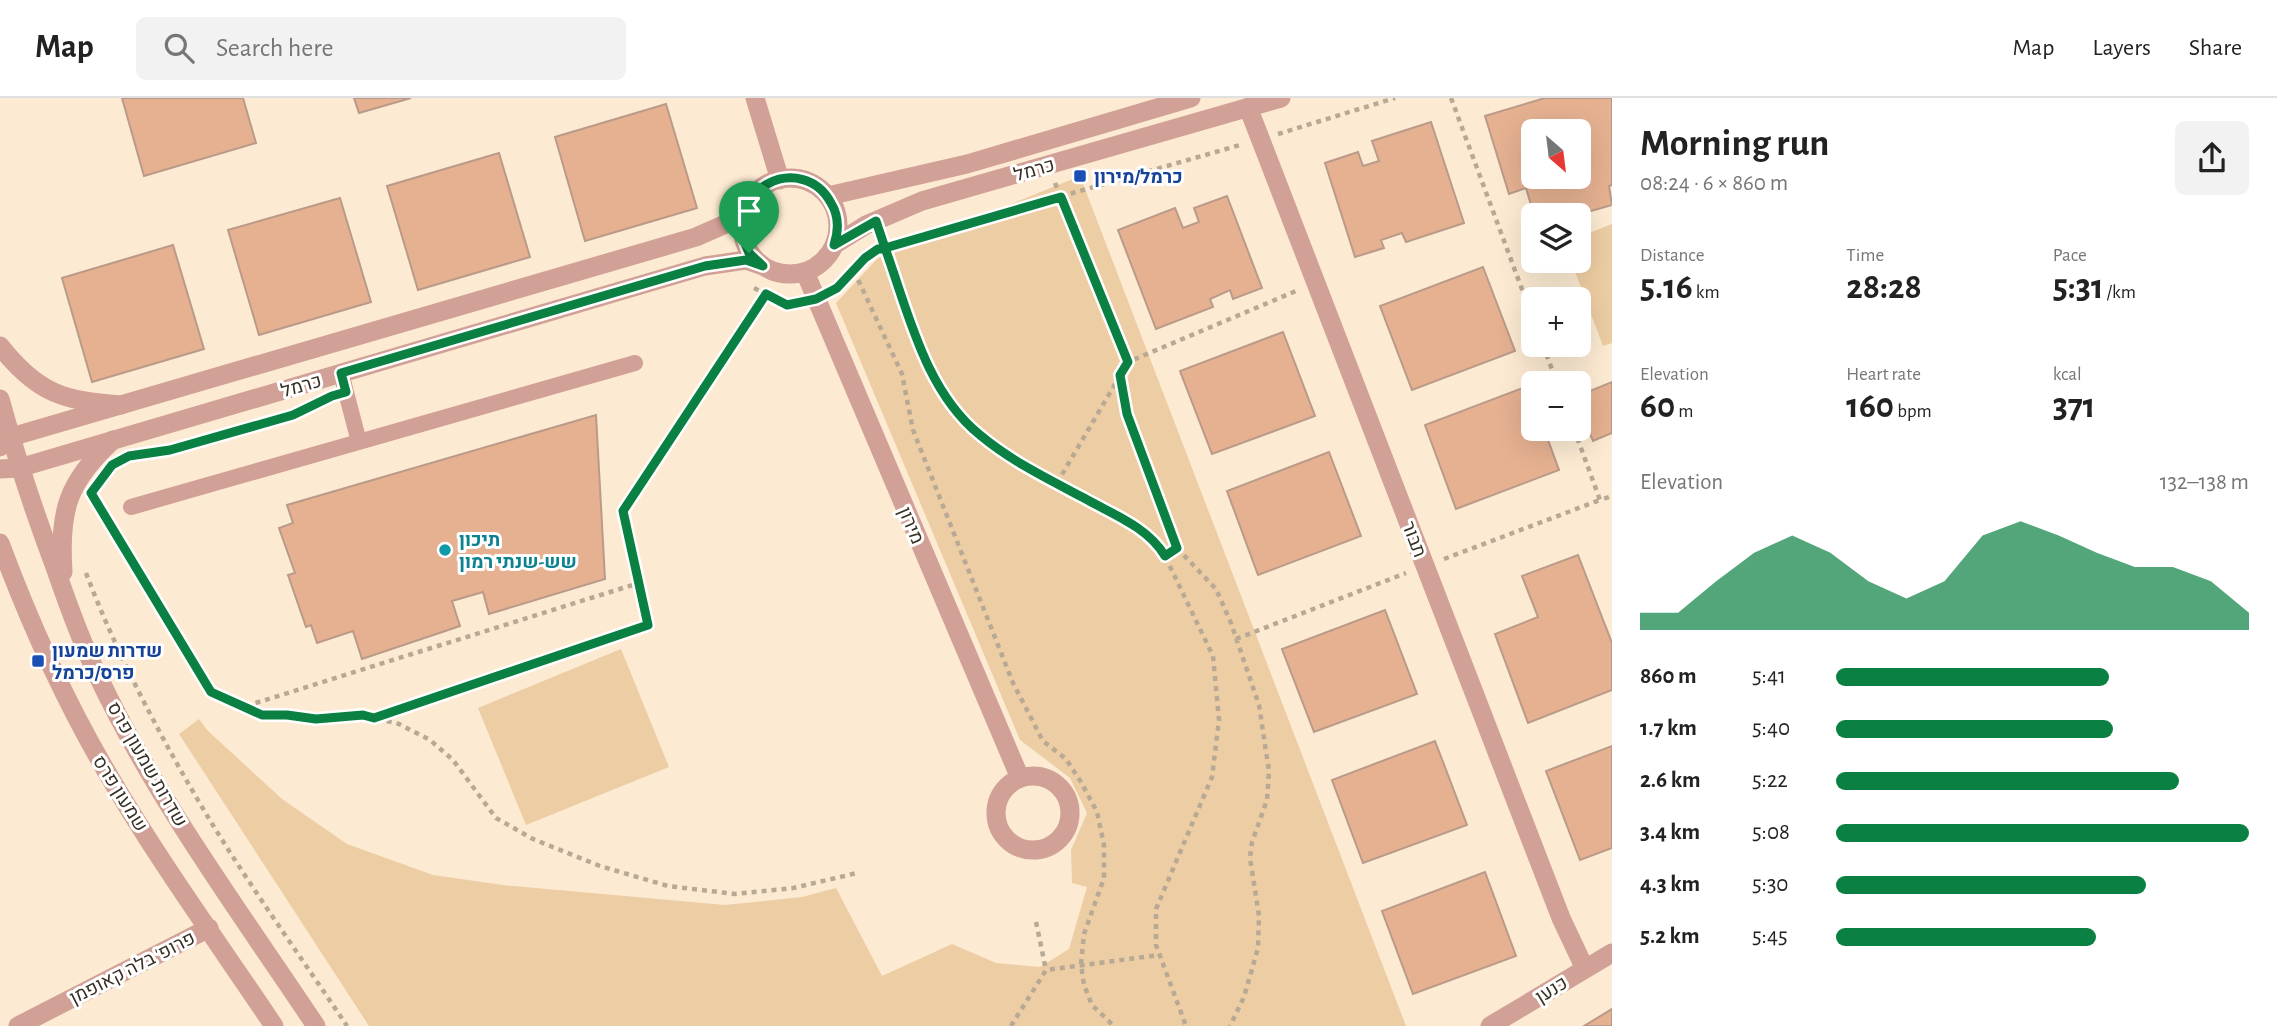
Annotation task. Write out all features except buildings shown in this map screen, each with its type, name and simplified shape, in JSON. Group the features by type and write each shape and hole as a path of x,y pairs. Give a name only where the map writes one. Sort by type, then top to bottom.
{"street":[{"path":"755,98 780,180"},
{"name":"כרמל","path":"828,197 956,167 1191,98"},
{"name":"כרמל","path":"834,245 876,221 922,201 1281,98"},
{"name":"תבור","path":"1248,107 1561,918 1585,969"},
{"path":"787,178 803,180 817,186 828,197 837,217 838,229 828,256 818,265 792,275 771,270 749,253 741,225 750,199 760,188 772,181 787,178"},
{"name":"כרמל","path":"5,442 121,405 696,237 737,219 744,211"},
{"name":"כרמל","path":"9,468 705,266 746,260 771,270"},
{"name":"מירון","path":"805,272 1020,778"},
{"path":"0,346 29,377 47,390 71,399 121,405"},
{"name":"שדרות שמעון פרס","path":"0,399 9,468 97,673 156,781 316,1026"},
{"path":"64,594 61,541 64,512 73,488 88,464 113,440"},
{"name":"שמעון פרס","path":"0,543 28,615 104,768 274,1026"},
{"name":"פרופ' בלה קאופמן","path":"18,1026 209,928"},
{"name":"כנען","path":"1490,1026 1612,953"}],"lane":[{"path":"131,507 635,363"},
{"path":"341,373 359,442"}],"path":[{"path":"750,287 787,305 816,299 837,288 865,258 878,249 1395,98"},
{"path":"1451,98 1521,287"},
{"path":"1048,165 1128,362"},
{"path":"876,221 922,351 946,398 978,434 1022,464 1140,528 1165,556 1213,656 1219,720 1212,777 1156,909 1156,946 1185,1026"},
{"path":"374,718 648,625 623,511 766,294 771,270"},
{"path":"854,270 902,374 913,430 1013,684 1043,741 1066,760 1097,812 1104,845 1104,878 1084,934 1081,964 1084,985 1092,1005 1114,1026"},
{"path":"1056,484 1128,362 1316,282"},
{"path":"1120,375 1127,414 1177,548 1216,589 1231,623 1259,705 1269,771 1267,800 1252,842 1250,858 1259,916 1258,948 1244,997 1230,1026"},
{"path":"156,452 281,418 313,406"},
{"path":"1578,441 1600,500 1612,496"},
{"path":"87,500 91,493 211,692 262,715 316,719 363,715 399,724 429,740 453,760 496,818 533,839 600,866 668,886 735,894 793,888 857,873"},
{"path":"1165,556 1177,548"},
{"path":"84,568 104,622 208,817 347,1026"},
{"path":"244,707 639,583"},
{"path":"1011,1026 1046,970 1036,922"},
{"path":"1046,970 1159,955"}],"shaded area":[{"path":"1080,176 1406,1026 369,1026 179,734 199,719 207,730 282,799 347,844 433,875 503,885 725,905 802,897 836,888 882,976 952,944 996,963 1040,967 1069,949 1087,887 1072,883 1071,850 1087,813 1070,778 1020,740 836,303 878,258"},
{"path":"1612,224 1612,343 1603,346 1591,314 1591,287 1581,287 1576,273 1591,273 1591,232"},
{"path":"621,649 669,767 526,825 478,708"}],"place":[{"name":"כרמל/מירון","path":"1080,176"},
{"name":"תיכון שש-שנתי רמון","path":"445,550"},
{"name":"שדרות שמעון פרס/כרמל","path":"38,661"}],"route":[{"path":"749,253 741,225 750,199 760,188 772,181 787,178 803,180 817,186 828,197 837,217 838,229 834,245 876,221 885,248 1061,197 1128,362 1120,375 1127,414 1177,548 1165,556 1140,528 1022,464 978,434 946,398 922,351 885,248 878,249 865,258 837,288 816,299 787,305 766,294 623,511 648,625 374,718 363,715 316,719 262,715 211,692 91,493 112,465 129,456 170,450 293,415 346,392 341,373 705,266 746,260 763,266 749,253"}]}
